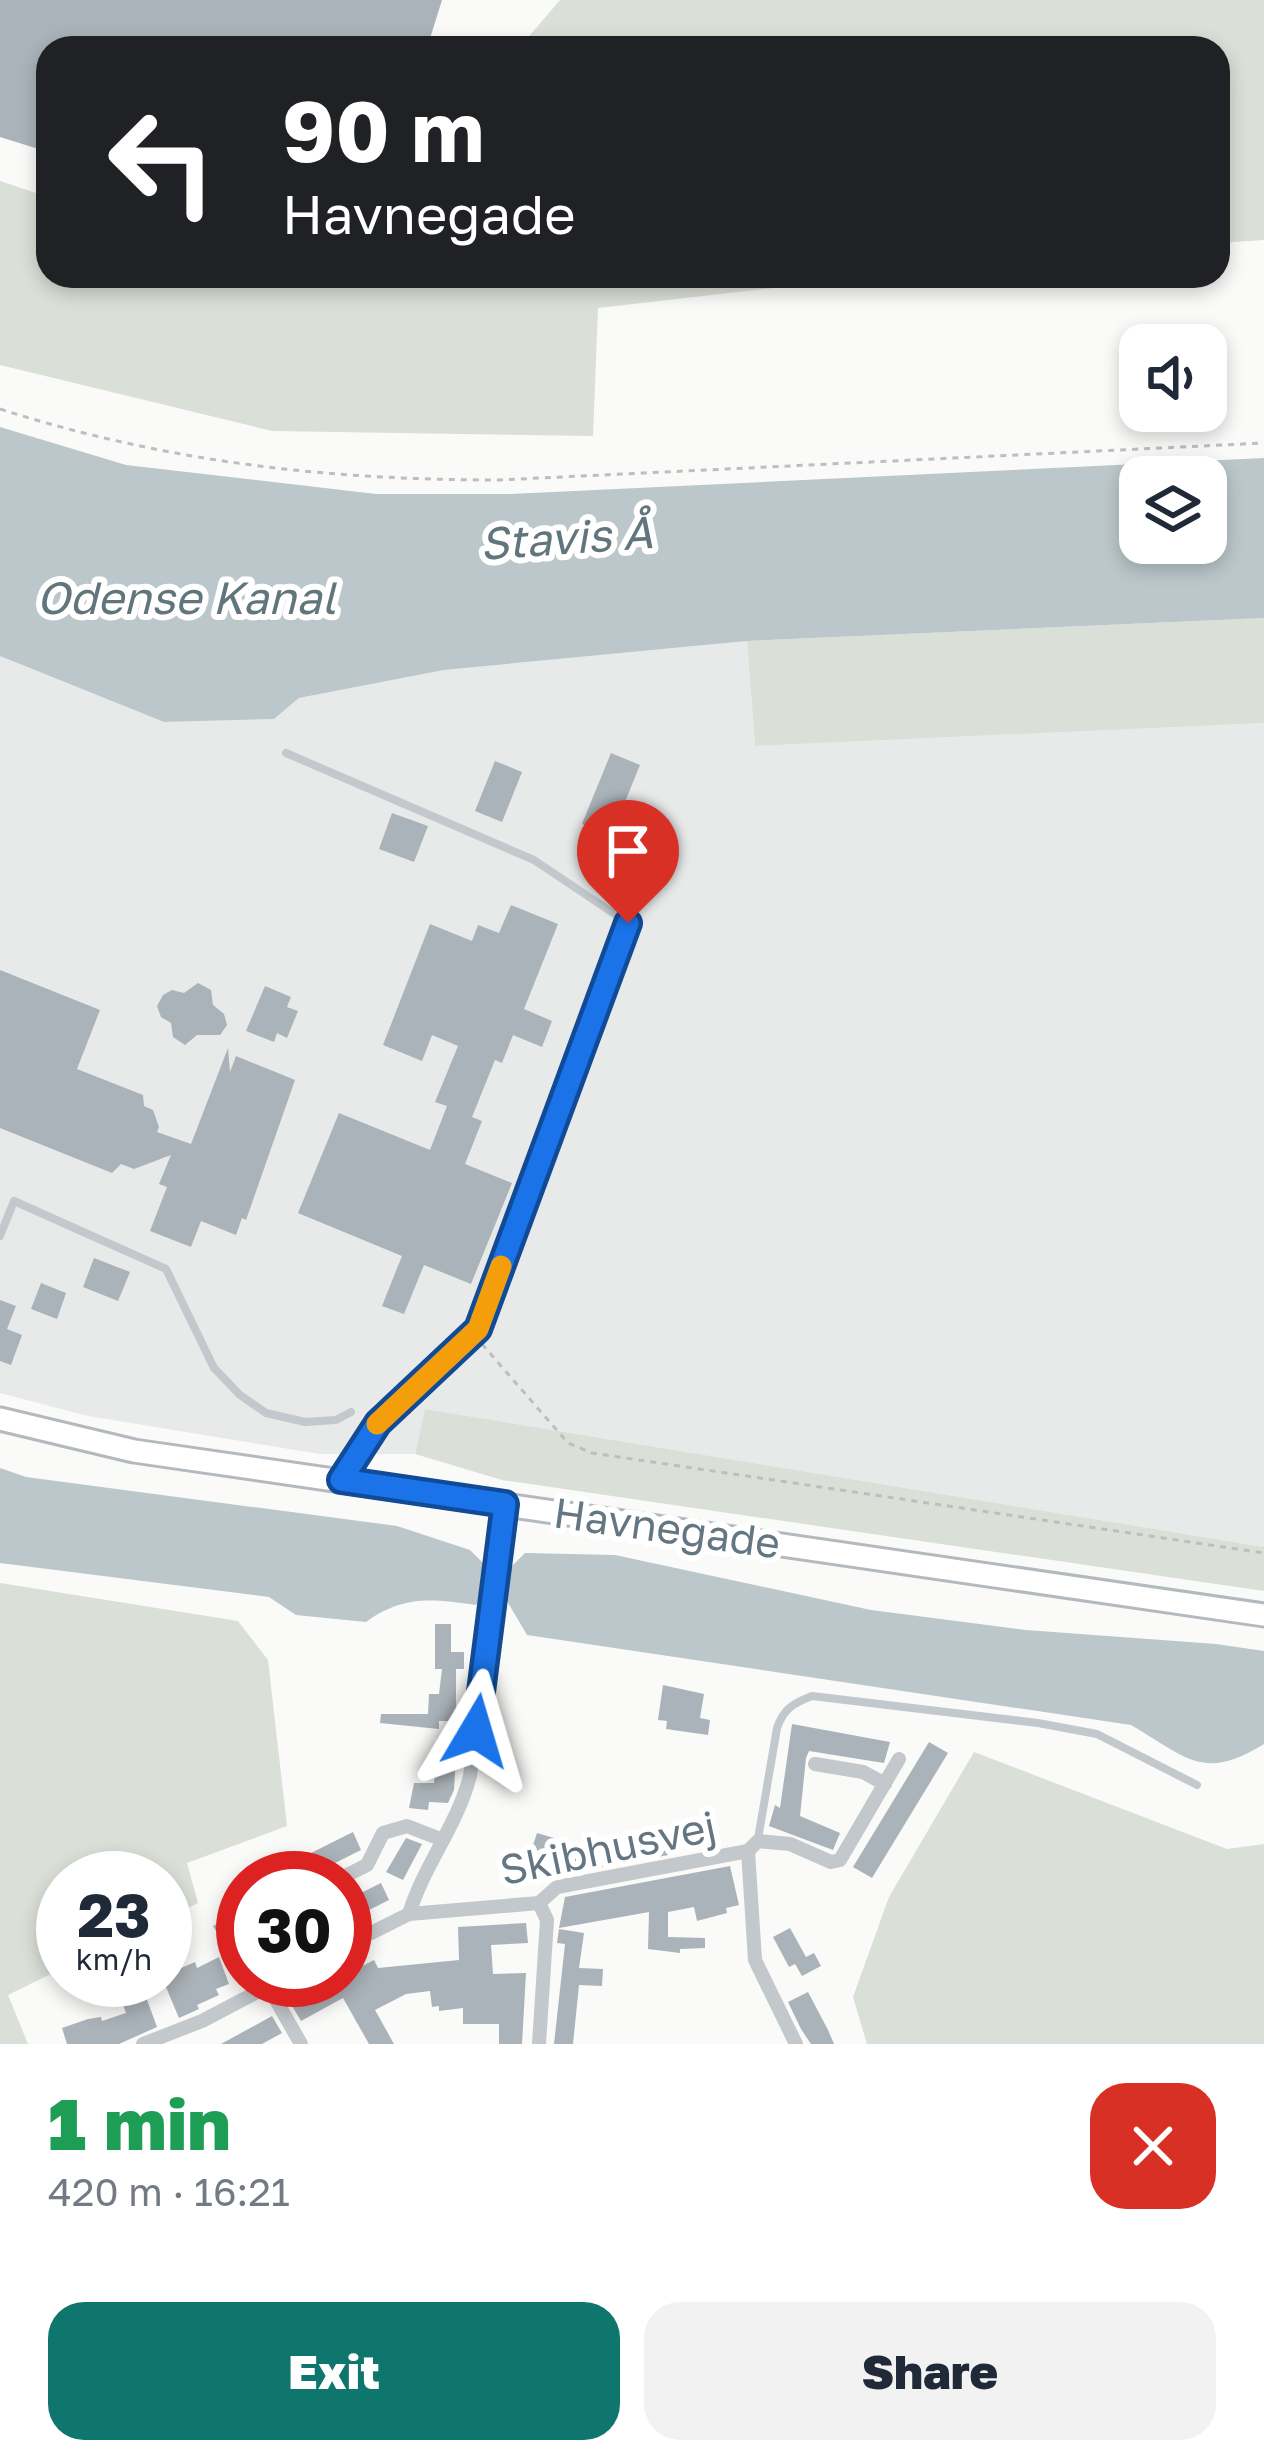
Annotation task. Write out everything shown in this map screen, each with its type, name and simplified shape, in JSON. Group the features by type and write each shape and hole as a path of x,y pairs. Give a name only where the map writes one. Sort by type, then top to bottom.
{"street":[{"name":"Havnegade","path":"0,1419 134,1450 1264,1616"},
{"path":"409,1914 428,1864 461,1810 470,1776 505,1504"},
{"name":"Skibhusvej","path":"372,1932 409,1914 539,1903 557,1887 753,1846 790,1844 831,1862 840,1860 899,1759"},
{"path":"815,1765 863,1772 885,1784"},
{"name":"Skibhusvej","path":"372,1855 383,1834 407,1826 442,1840"},
{"name":"Skibhusvej","path":"753,1846 754,1960 796,2044"},
{"path":"539,1903 547,1920 539,2044"},
{"path":"143,2044 227,2007"},
{"path":"285,2007 301,2044"}],"lane":[{"path":"286,753 534,860 628,923 478,1329 378,1423 341,1480"},
{"path":"0,1236 14,1201 166,1269 214,1368 240,1395 266,1413 305,1422 336,1420 352,1412"},
{"path":"753,1846 782,1714 812,1696 1097,1734 1197,1785"}],"path":[{"path":"0,409 125,446 187,457 274,470 409,480 499,480 1264,443"},
{"path":"473,1334 568,1443 592,1453 1264,1553"}],"shaded area":[{"path":"560,0 1264,0 1264,240 1230,242 1230,36 529,36"},
{"path":"0,181 36,193 36,288 772,288 598,308 593,436 272,431 0,365"},
{"path":"1264,618 1264,723 755,746 747,641"},
{"path":"747,641 755,746 1264,723 1264,1547 425,1409 415,1454 320,1454 88,1416 0,1393 0,656 164,722 274,719 299,698 444,670"},
{"path":"425,1409 1264,1547 1264,1591 502,1480 415,1454"},
{"path":"0,1583 238,1621 268,1660 287,1826 192,1861 192,1851 36,1851 36,1981 8,1995 28,2044 0,2044"},
{"path":"974,1752 1227,1849 1264,1844 1264,2044 867,2044 853,1997 889,1897"}],"water":[{"name":"Odense Kanal","path":"0,427 126,465 376,494 511,494 1119,465 1119,564 1227,564 1227,460 1264,458 1264,618 747,641 444,670 299,698 274,719 164,722 0,656"},
{"path":"0,1468 26,1477 397,1526 470,1550 487,1567 507,1571 525,1553 615,1555 871,1610 1026,1630 1264,1651 1264,1744 1225,1762 1195,1761 1131,1725 527,1635 504,1596 483,1592 476,1605 418,1601 393,1607 366,1622 296,1615 269,1597 0,1563"}],"building":[{"path":"0,0 442,0 431,36 36,36 36,148 0,137"},
{"path":"611,753 640,765 611,836 582,824"},
{"path":"495,761 522,772 502,822 475,811"},
{"path":"392,813 428,826 414,862 379,849"},
{"path":"511,905 558,924 524,1009 552,1021 542,1047 513,1035 502,1063 495,1060 472,1117 482,1121 465,1164 512,1183 471,1284 424,1265 404,1314 382,1306 402,1256 298,1213 339,1113 430,1150 447,1106 435,1102 458,1046 432,1035 422,1061 383,1045 430,924 472,941 478,925 499,933"},
{"path":"0,970 100,1010 77,1069 143,1095 144,1106 153,1110 157,1132 191,1144 228,1048 230,1072 236,1056 295,1080 246,1220 242,1218 236,1235 201,1221 191,1247 150,1231 167,1187 159,1184 171,1155 134,1169 121,1164 112,1173 0,1128"},
{"path":"198,983 211,990 213,1005 224,1014 227,1025 220,1035 197,1035 185,1045 173,1037 171,1023 161,1017 157,1006 163,995 172,990 184,993"},
{"path":"265,986 291,997 287,1007 298,1011 287,1038 277,1033 274,1042 246,1031"},
{"path":"94,1258 130,1272 118,1301 83,1287"},
{"path":"41,1283 66,1293 57,1319 31,1309"},
{"path":"0,1300 16,1306 7,1329 22,1335 11,1365 0,1361"},
{"path":"435,1624 451,1624 451,1652 464,1652 464,1669 456,1669 456,1721 439,1721 439,1729 380,1723 381,1714 428,1714 429,1694 439,1694 442,1669 435,1669"},
{"path":"663,1685 704,1694 700,1718 710,1720 708,1735 666,1729 667,1721 658,1720"},
{"path":"792,1724 890,1742 884,1763 809,1751 800,1816 840,1833 833,1850 769,1826 775,1805 780,1808"},
{"path":"929,1742 948,1753 872,1878 853,1867"},
{"path":"436,1756 456,1757 454,1790 448,1803 429,1802 428,1810 409,1808 414,1783 434,1783"},
{"path":"353,1832 361,1850 359,1851 315,1851"},
{"path":"537,1833 554,1838 541,1878 524,1873"},
{"path":"675,1835 679,1853 560,1875 558,1863"},
{"path":"406,1838 422,1844 403,1880 386,1872"},
{"path":"730,1866 739,1905 697,1921 694,1907 668,1912 668,1937 705,1938 705,1948 680,1949 680,1953 648,1949 649,1912 559,1928 565,1897"},
{"path":"381,1883 389,1900 372,1908 372,1888"},
{"path":"526,1923 528,1943 491,1945 493,1974 526,1973 522,2044 499,2044 499,2024 463,2024 463,2008 439,2011 439,2006 432,2007 430,1991 406,1994 375,2010 394,2044 369,2044 348,2007 372,2007 372,1961 378,1968 459,1960 458,1927"},
{"path":"790,1928 806,1957 814,1953 821,1966 802,1976 795,1964 789,1967 773,1937"},
{"path":"559,1929 584,1933 579,1968 603,1969 602,1986 579,1985 573,2044 554,2044 565,1944 557,1943"},
{"path":"216,1958 216,1996 179,2018 174,2007 192,2007 192,1963 197,1968"},
{"path":"808,1992 834,2044 811,2044 801,2029 788,2002"},
{"path":"124,2007 150,2007 157,2027 119,2044 67,2044 62,2028 126,2013"},
{"path":"293,2007 327,2007 301,2021"},
{"path":"272,2016 282,2033 262,2044 221,2044"}],"slow traffic":[{"path":"377,1424 478,1329 501,1266"}],"route":[{"path":"476,1731 505,1504 341,1480 378,1423 478,1329 628,923"}],"water label":[{"name":"Stavis Å","path":"566,538"}]}
